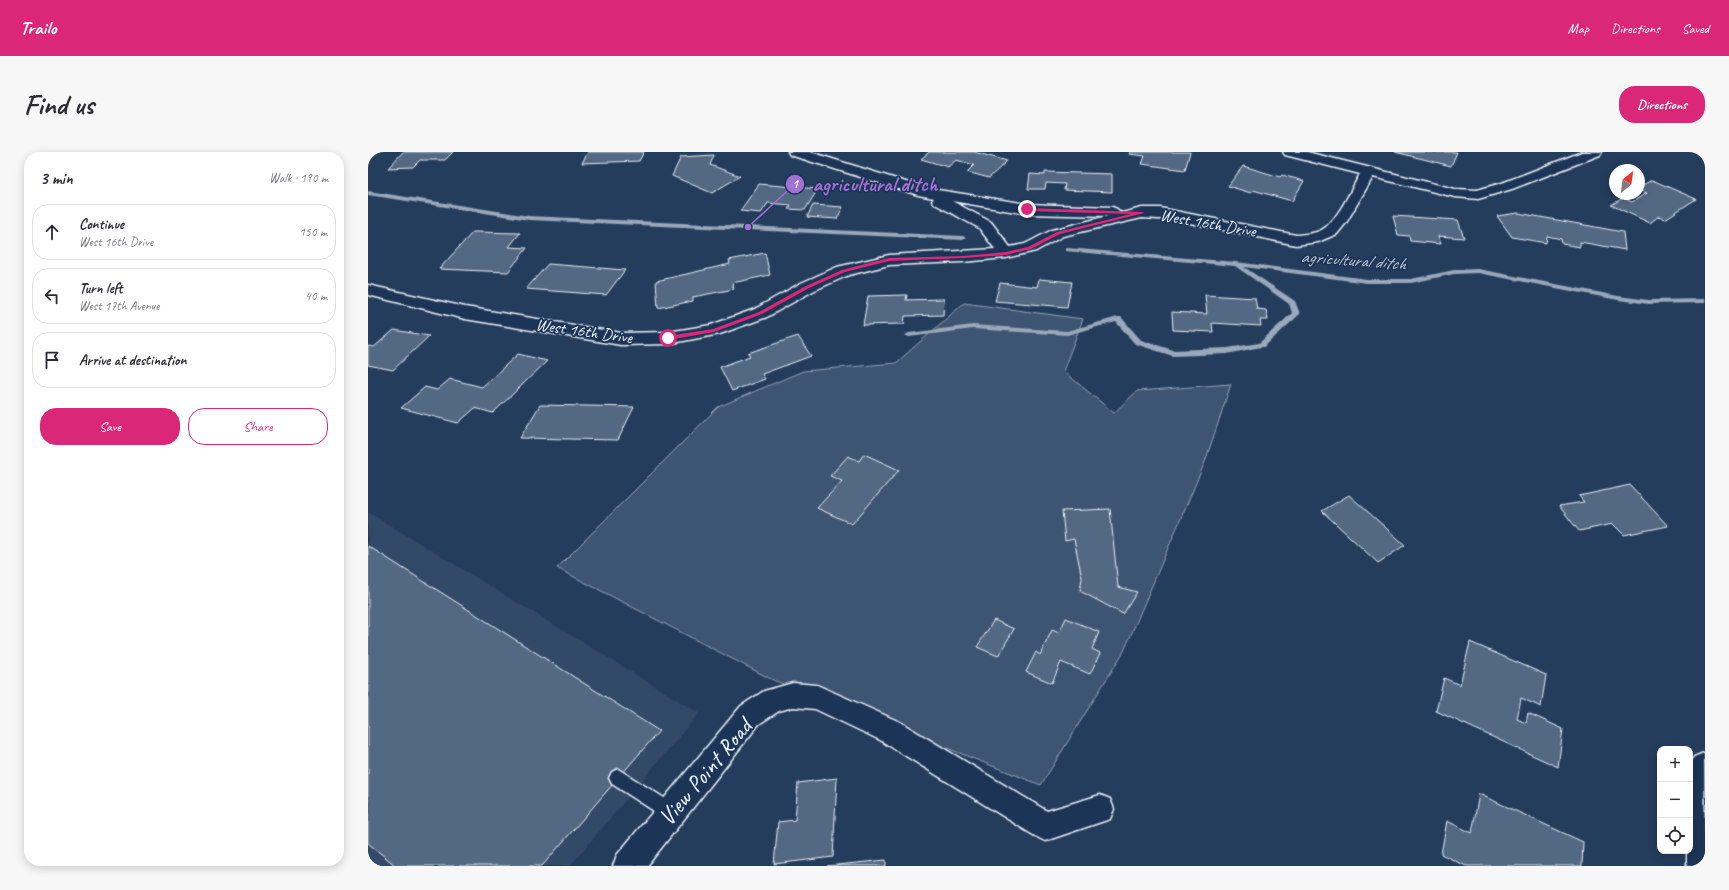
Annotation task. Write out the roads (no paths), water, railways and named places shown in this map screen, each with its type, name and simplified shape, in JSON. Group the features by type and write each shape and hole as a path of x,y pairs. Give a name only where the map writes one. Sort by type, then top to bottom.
{"street":[{"path":"795,152 923,192 1027,209 1142,213"},
{"path":"1290,152 1455,193 1478,195 1507,186 1595,152"},
{"name":"West 16th Drive","path":"368,290 465,313 621,339 668,338 714,330 761,313 807,287 843,271 889,260 963,257 1006,253 1030,248 1058,233 1142,213 1175,215 1296,240 1318,237 1331,231 1341,220 1368,172"},
{"path":"923,192 985,225 1006,253"},
{"name":"View Point Road","path":"628,866 750,715 773,700 793,695 817,697 890,731 1046,826 1100,808"},
{"path":"1702,866 1704,767"}],"lane":[{"path":"618,778 671,812"}],"waterway":[{"name":"agricultural ditch","path":"368,193 529,218 963,238"},
{"name":"agricultural ditch","path":"1067,250 1236,264 1367,281 1411,281 1454,272 1478,271 1618,298 1649,302 1705,301"},
{"path":"909,335 973,327 1067,333 1118,319 1138,342 1173,353 1227,351 1261,345 1296,314 1292,303 1238,266"}],"place":[{"name":"agricultural ditch","path":"748,227"}]}
